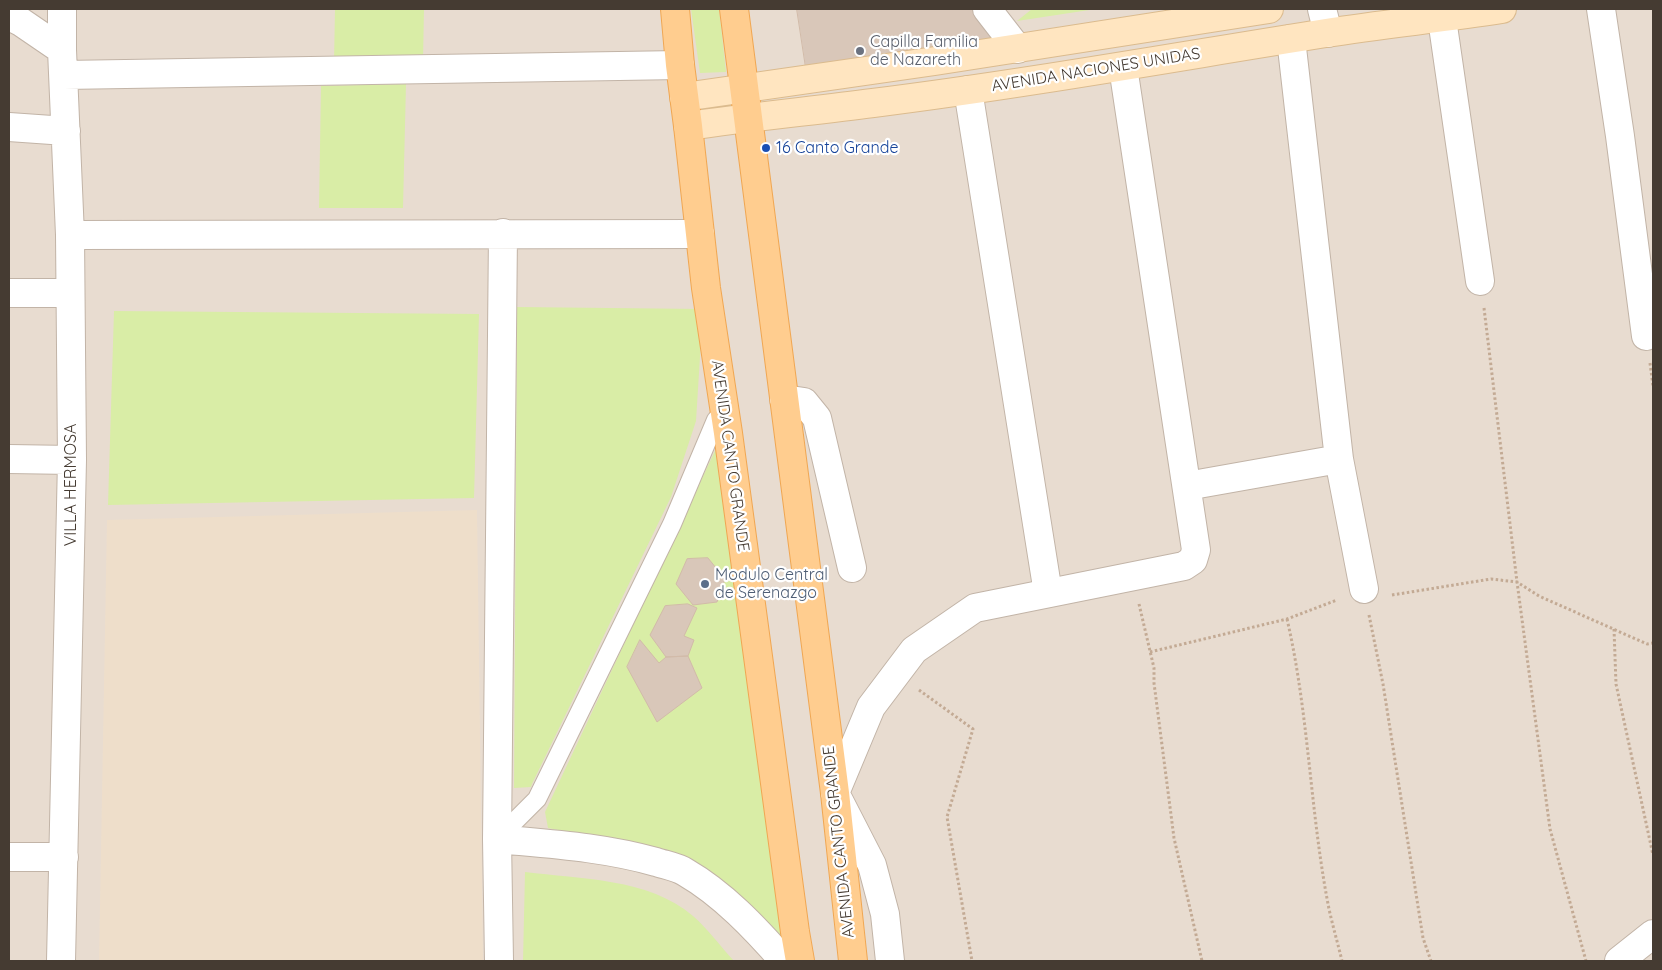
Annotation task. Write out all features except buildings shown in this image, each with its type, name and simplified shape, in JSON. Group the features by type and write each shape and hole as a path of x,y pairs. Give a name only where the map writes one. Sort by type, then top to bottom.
{"main road":[{"name":"AVENIDA CANTO GRANDE","path":"675,9 706,288 725,412 800,961"},
{"name":"AVENIDA CANTO GRANDE","path":"734,9 835,792 853,961"}],"street":[{"name":"VILLA HERMOSA","path":"61,961 72,460 70,235 62,9"},
{"path":"987,9 1018,49"},
{"name":"AVENIDA NACIONES UNIDAS","path":"684,97 1018,49 1269,9"},
{"name":"AVENIDA NACIONES UNIDAS","path":"688,126 872,104 1123,67 1291,39 1325,21 1442,19 1502,9"},
{"path":"1601,9 1620,136 1646,336"},
{"path":"9,16 21,22 63,62 680,65"},
{"path":"1442,19 1480,281"},
{"path":"1291,39 1339,459 1365,594"},
{"path":"890,961 885,914 872,865 835,792 871,707 914,650 975,608 1184,566 1193,560 1196,550 1123,67"},
{"path":"968,90 1048,593"},
{"path":"9,127 66,131"},
{"path":"499,961 497,840 503,233"},
{"path":"70,235 700,234"},
{"path":"9,293 70,293"},
{"path":"784,398 804,402 817,418 852,568"},
{"path":"9,459 72,460"},
{"path":"1187,486 1339,459"},
{"path":"497,840 584,847 636,856 684,871 755,928 784,961"},
{"path":"9,857 64,857"},
{"path":"1619,961 1653,934"}],"lane":[{"path":"497,840 537,799 668,533 716,420 725,412"}],"path":[{"path":"1480,281 1550,829 1586,961"},
{"path":"1133,576 1154,668 1154,683 1174,838 1202,961"},
{"path":"1150,652 1287,619 1365,594 1491,579 1517,582 1539,596 1647,644 1653,642"},
{"path":"1365,594 1383,684 1423,938 1431,961"},
{"path":"1287,619 1295,654 1326,893 1342,961"},
{"path":"1614,629 1616,684 1653,855"},
{"path":"898,673 973,729 947,817 972,961"}],"shaded area":[{"path":"9,9 1653,9 1653,961 9,961"},
{"path":"477,510 483,961 99,961 107,520"}],"green space":[{"path":"335,9 424,9 423,61 334,62"},
{"path":"691,9 719,9 726,72 700,73"},
{"path":"1032,9 1096,9 1017,21"},
{"path":"406,84 403,208 319,208 321,86"},
{"path":"517,307 703,309 696,421 671,497 531,787 514,788"},
{"path":"114,311 479,314 474,498 108,505"},
{"path":"721,438 792,960 721,889 610,840 548,828 545,812"},
{"path":"525,872 613,882 656,894 675,903 693,916 734,961 523,961"}],"place":[{"name":"Capilla Familia de Nazareth","path":"860,51"},
{"name":"16 Canto Grande","path":"766,148"},
{"name":"Modulo Central de Serenazgo","path":"705,584"}]}
